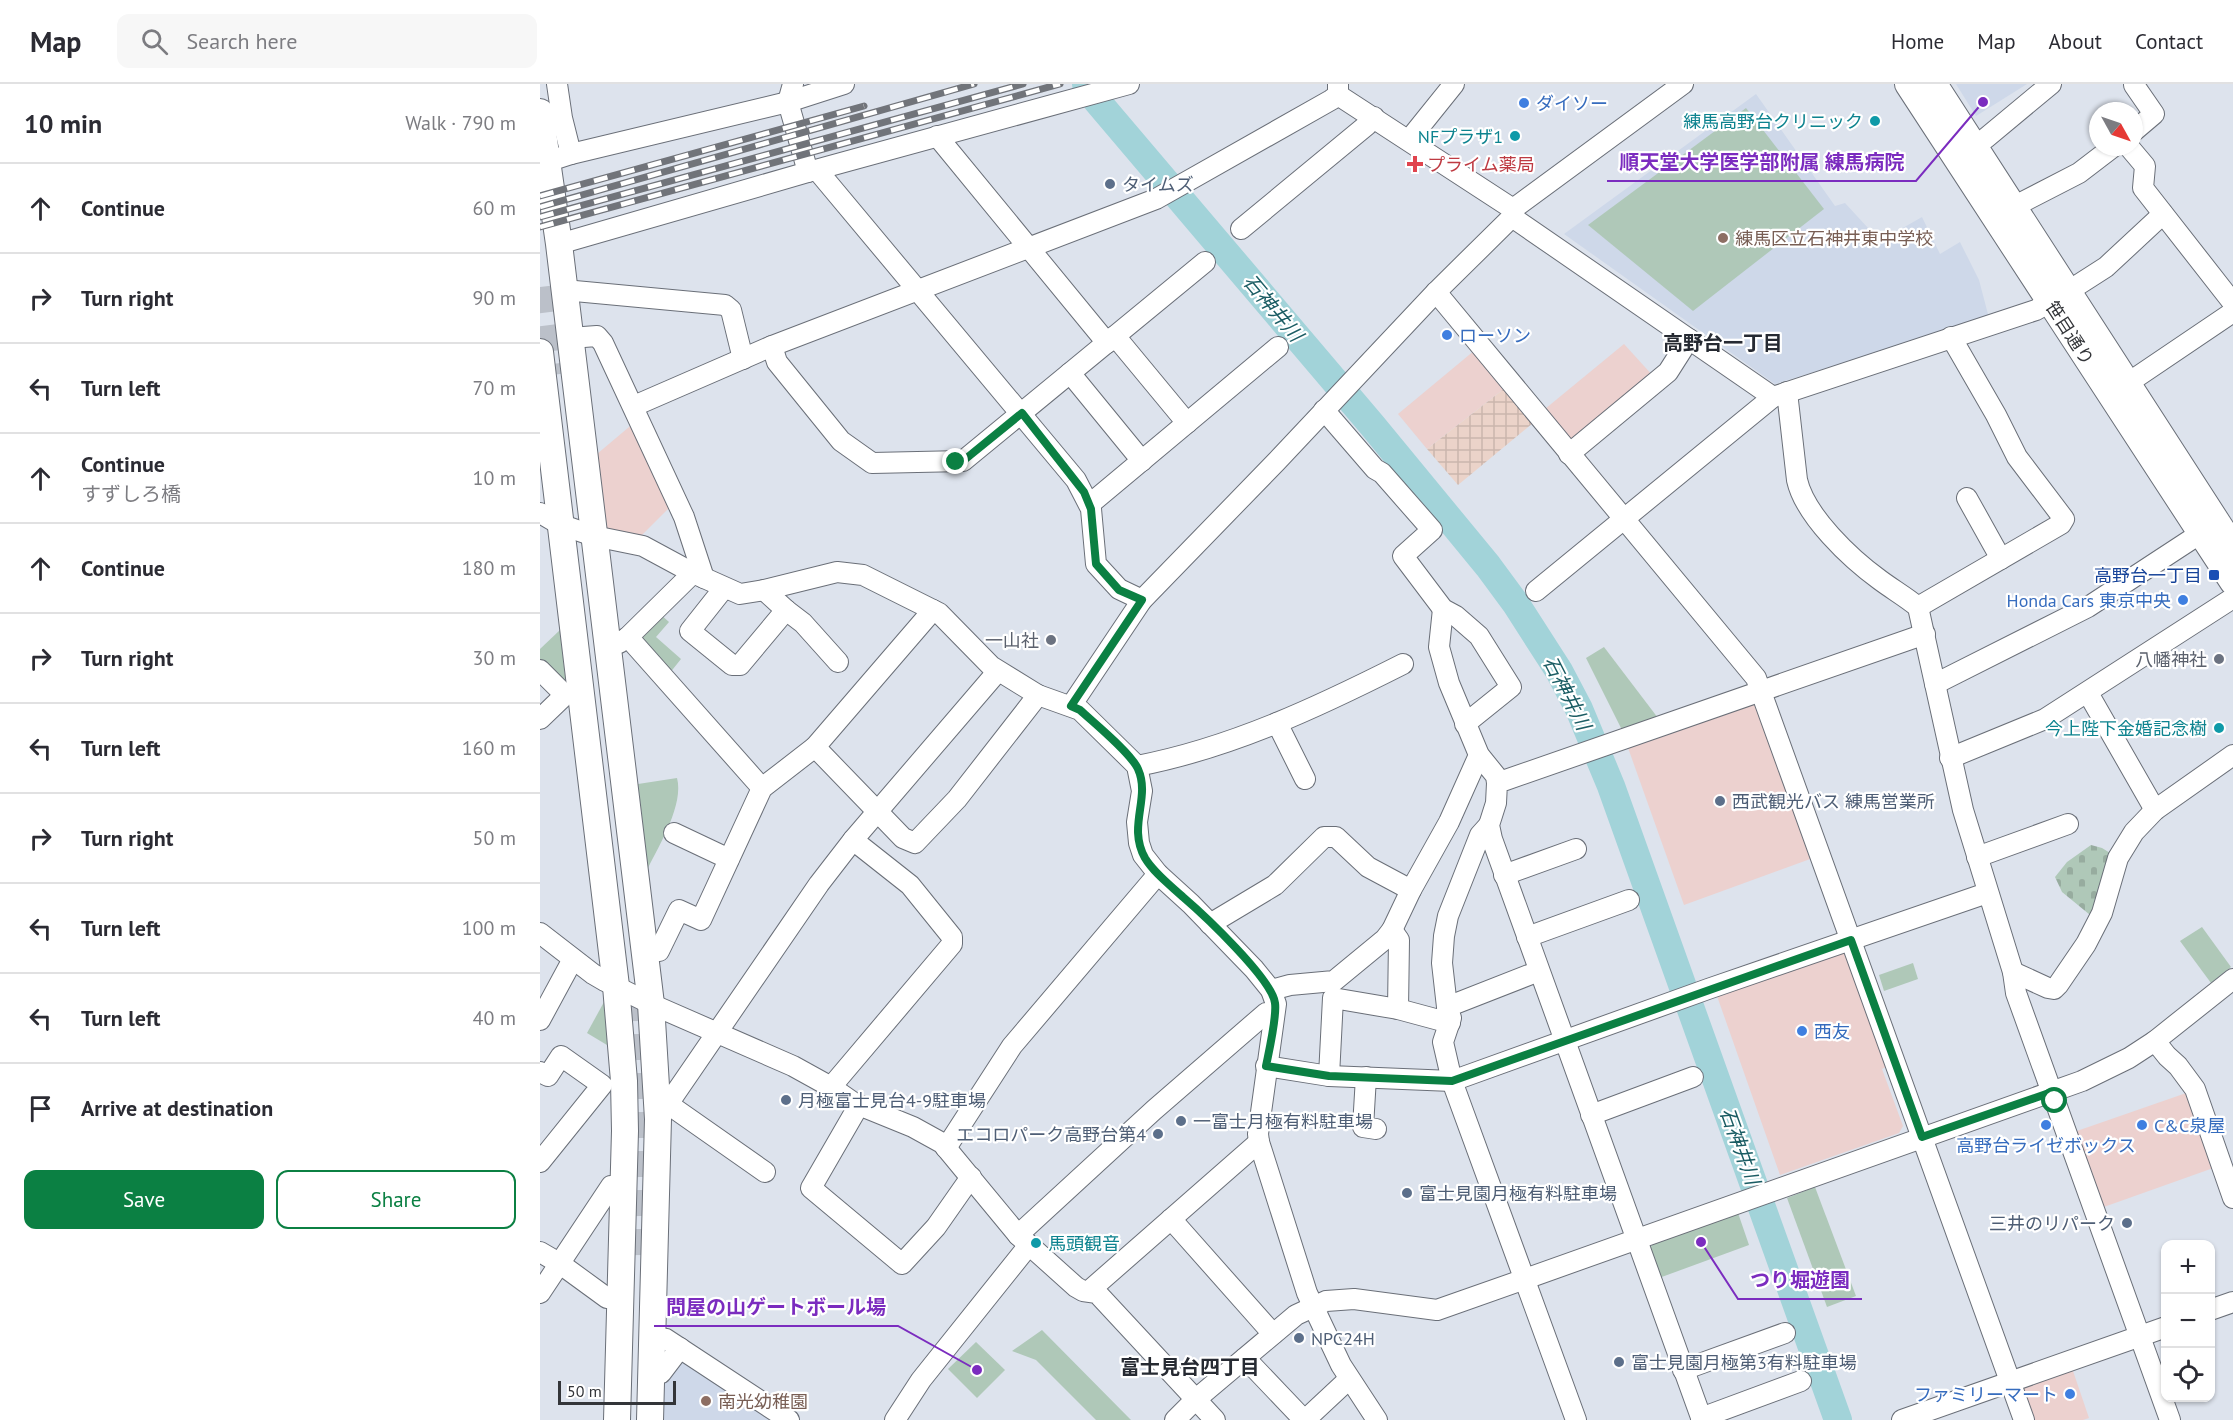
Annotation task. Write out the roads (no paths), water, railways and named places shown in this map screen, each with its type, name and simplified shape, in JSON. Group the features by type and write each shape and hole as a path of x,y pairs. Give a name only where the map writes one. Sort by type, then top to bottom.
{"main road":[{"name":"笹目通り","path":"1908,84 2013,207 2058,297 2128,383 2233,547"},
{"name":"笹目通り","path":"1934,84 1964,152 2058,297 2233,582"},
{"path":"540,112 553,159 564,290 594,536 618,641 651,1004 663,1104 650,1420"},
{"path":"540,352 550,519 616,986 624,1081 624,1187 618,1420"}],"street":[{"path":"557,84 562,118 553,159 791,93 844,84"},
{"path":"1409,140 1454,84"},
{"path":"1071,706 1142,600 1512,213 1683,84"},
{"path":"2135,84 2154,114 2143,123"},
{"path":"559,244 937,136 1123,86"},
{"path":"1964,152 2049,86"},
{"path":"634,406 772,346 1156,200 1338,90 1689,339 1780,395 1799,493 1810,511 1860,564 1918,607 1950,758 1987,893 2013,972 2016,993 2170,1420"},
{"path":"791,93 813,171 919,290 1076,480 1090,504 1096,564 1119,590 1142,600"},
{"path":"1241,229 1374,117"},
{"path":"937,136 1029,249 1187,423"},
{"path":"2013,207 2079,172 2101,156"},
{"path":"2137,156 2145,166 2143,188 2233,303"},
{"path":"1536,591 1780,395 2036,310 2106,267 2163,214"},
{"path":"772,346 777,363 841,441 872,463 963,461 1205,262"},
{"path":"564,290 725,305 731,310 743,359"},
{"path":"1436,292 1756,678 2024,1420"},
{"path":"2128,383 2233,312"},
{"path":"570,338 597,336 603,343 684,518 699,576"},
{"path":"1918,607 2061,524 2064,519 2017,457 1996,415 1951,337"},
{"path":"1569,454 1668,372 1689,339"},
{"path":"1090,504 1278,347"},
{"path":"1070,374 1142,461"},
{"path":"1325,409 1375,469 1382,473 1432,530 1402,556 1443,609 1456,616 1479,636 1511,687 1465,724"},
{"path":"1967,498 2001,559"},
{"path":"550,519 594,536 643,546 699,576 740,594 837,572 863,575 933,610 946,619 998,671 1038,695 1080,710 1137,766 1142,791 1137,822 1139,843 1149,865 1254,969 1271,990 1276,1004 1266,1066 1259,1142 1313,1306 1341,1365 1377,1420"},
{"path":"1935,684 2088,608 2201,533"},
{"path":"699,576 618,641 762,788"},
{"path":"724,588 690,631 732,665 740,665 786,610"},
{"path":"764,590 803,623 838,662"},
{"path":"1950,758 2045,719 2233,598"},
{"path":"1443,609 1439,647 1449,683 1479,755 1496,776 1497,783 1496,803 1489,825 1480,835 1448,916 1442,963 1448,1015 1443,1042 1452,1081 1576,1420"},
{"path":"646,952 659,951 679,910 701,920 762,788 815,747 933,610"},
{"path":"1497,783 1925,634"},
{"path":"1137,766 1175,759 1276,723 1354,689 1403,664"},
{"path":"540,670 573,694 540,719"},
{"path":"765,1172 663,1104 819,884 853,840 998,671"},
{"path":"2088,693 2156,810"},
{"path":"815,747 903,838 915,843 957,799 1038,695"},
{"path":"1276,723 1305,779"},
{"path":"1271,990 1290,985 1334,981 1385,939 1392,930 1411,890 1449,822 1479,755"},
{"path":"2013,972 2048,988 2058,986 2086,944 2102,914 2118,858 2134,832 2156,810 2233,755"},
{"path":"1977,857 2068,824"},
{"path":"1489,825 1504,874 1701,1419 1801,1381"},
{"path":"674,833 729,859"},
{"path":"1210,924 1275,885 1324,837 1336,837 1368,867 1411,890"},
{"path":"831,1087 952,944 952,937 910,885 853,840"},
{"path":"1504,874 1576,849"},
{"path":"946,1149 1012,1046 1158,874"},
{"path":"1266,1066 1329,1076 1452,1081 1987,893"},
{"path":"1527,937 1629,900"},
{"path":"1392,930 1399,940 1398,1009"},
{"path":"540,933 593,974 651,1004 793,1066 859,1105 913,1127 942,1143 1023,1240 1076,1287 1083,1291 1096,1293 1215,1420"},
{"path":"540,1020 573,959"},
{"path":"1329,1076 1333,998 1448,1015 1539,971"},
{"path":"1175,1420 1195,1400 1296,1314 1326,1300 1354,1299 1437,1310 1525,1279 2052,1092 2106,1070 2156,1041 2233,980"},
{"path":"894,1420 1023,1240 1154,1110 1258,1019 1266,1013 1274,1014"},
{"path":"2156,1041 2195,1089 2233,1198"},
{"path":"540,1072 548,1076 561,1056 602,1085 540,1162"},
{"path":"1366,1077 1364,1127 1376,1129"},
{"path":"1591,1115 1693,1077"},
{"path":"859,1105 811,1188 902,1264 936,1227 971,1177"},
{"path":"1089,1291 1259,1142"},
{"path":"2214,1144 2233,1159"},
{"path":"540,1293 610,1186 624,1187"},
{"path":"1171,1219 1273,1334"},
{"path":"540,1252 607,1298 621,1299"},
{"path":"2215,1309 2233,1302"},
{"path":"1902,1420 2161,1329"},
{"path":"1683,1370 1785,1333"},
{"path":"652,1338 666,1338 789,1420"},
{"path":"661,1373 680,1348"},
{"path":"1245,1358 1305,1420 1349,1379"}],"waterway":[{"name":"石神井川","path":"1086,84 1097,101 1372,425 1488,566 1516,604 1559,671 1579,709 1611,786 1838,1420"}],"tunnel":[{"path":"540,287 551,375"},
{"path":"639,995 642,1259"}],"railway":[{"path":"540,207 974,84"},
{"path":"540,217 1023,84"},
{"path":"540,227 1060,84"},
{"path":"540,196 864,106"}],"place":[{"name":"順天堂大学医学部附属 練馬病院","path":"1983,102"},
{"name":"ダイソー","path":"1524,103"},
{"name":"練馬高野台クリニック","path":"1875,121"},
{"name":"NFプラザ1","path":"1515,136"},
{"name":"プライム薬局","path":"1415,164"},
{"name":"タイムズ","path":"1110,184"},
{"name":"練馬区立石神井東中学校","path":"1723,238"},
{"name":"ローソン","path":"1447,335"},
{"name":"高野台一丁目","path":"2214,575"},
{"name":"Honda Cars 東京中央","path":"2183,600"},
{"name":"一山社","path":"1051,640"},
{"name":"八幡神社","path":"2219,659"},
{"name":"今上陛下金婚記念樹","path":"2219,728"},
{"name":"西武観光バス 練馬営業所","path":"1720,801"},
{"name":"西友","path":"1802,1031"},
{"name":"月極富士見台4-9駐車場","path":"786,1100"},
{"name":"一富士月極有料駐車場","path":"1181,1121"},
{"name":"高野台ライゼボックス","path":"2046,1125"},
{"name":"C&C泉屋","path":"2142,1125"},
{"name":"エコロパーク高野台第4","path":"1158,1134"},
{"name":"富士見園月極有料駐車場","path":"1407,1193"},
{"name":"三井のリパーク","path":"2127,1223"},
{"name":"つり堀遊園","path":"1701,1242"},
{"name":"馬頭観音","path":"1036,1243"},
{"name":"NPC24H","path":"1299,1338"},
{"name":"富士見園月極第3有料駐車場","path":"1619,1362"},
{"name":"問屋の山ゲートボール場","path":"977,1370"},
{"name":"ファミリーマート","path":"2070,1394"},
{"name":"南光幼稚園","path":"706,1401"}],"district":[{"name":"高野台一丁目","path":"1723,343"},
{"name":"富士見台四丁目","path":"1190,1367"}]}
